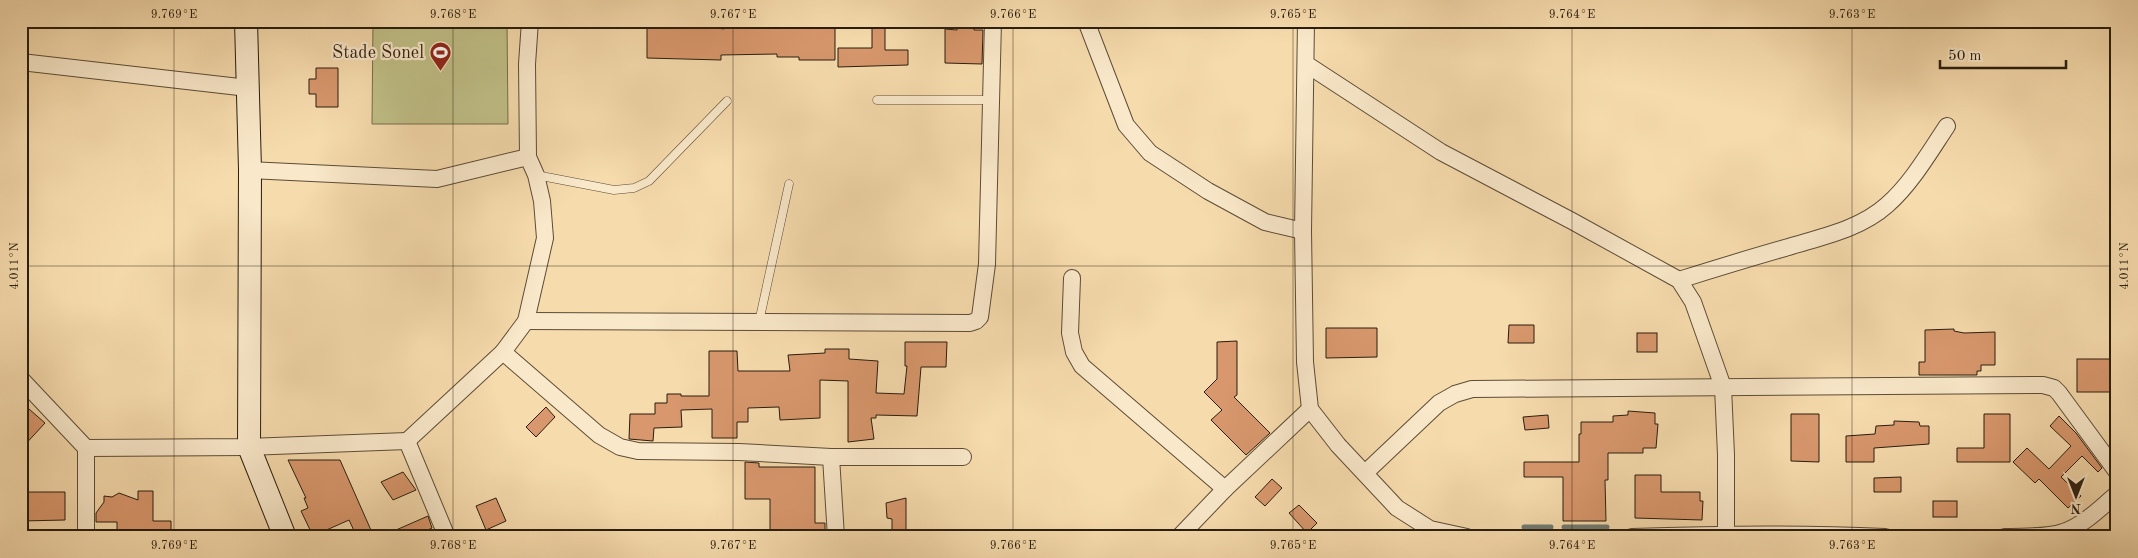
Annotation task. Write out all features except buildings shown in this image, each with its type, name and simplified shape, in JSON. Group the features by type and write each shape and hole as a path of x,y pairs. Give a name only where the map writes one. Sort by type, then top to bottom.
{"main road":[{"path":"246,21 250,170 249,447 285,537"}],"street":[{"path":"86,448 249,447 407,441 503,352 526,321 545,238 542,200 536,175 528,157 527,64 530,21"},
{"path":"526,321 976,322 980,317 987,264 992,21"},
{"path":"1086,21 1126,125 1150,153 1208,191 1265,222 1303,231"},
{"path":"1306,21 1303,231 1305,362 1310,409 1338,445 1397,508 1430,529 1467,537"},
{"path":"21,62 248,88"},
{"path":"1306,64 1441,152 1679,280 1693,302 1723,388 1726,455 1726,535"},
{"path":"1679,280 1838,232 1866,220 1887,205 1900,190 1947,126"},
{"path":"250,170 437,179 528,157"},
{"path":"1072,278 1070,333 1074,352 1082,366 1226,489"},
{"path":"503,352 599,435 620,447 638,451 963,457"},
{"path":"21,379 86,448 86,537"},
{"path":"1365,473 1439,403 1455,394 1472,389 2043,385 2054,388 2059,393 2117,472"},
{"path":"1179,537 1310,409"},
{"path":"407,441 447,537"},
{"path":"831,456 836,537"},
{"path":"2005,537 2064,532 2081,523 2117,494"},
{"path":"1632,537 1726,535 1884,537"}],"lane":[{"path":"536,175 614,190 634,188 649,181 727,100"},
{"path":"877,100 991,100"},
{"path":"759,322 789,184"}],"shaded area":[{"name":"Stade Sonel","path":"373,21 507,21 508,124 372,124"}],"waterway":[{"path":"1524,527 1551,527"},
{"path":"1564,527 1607,527"}],"place":[{"name":"Stade Sonel","path":"440,72"}]}
